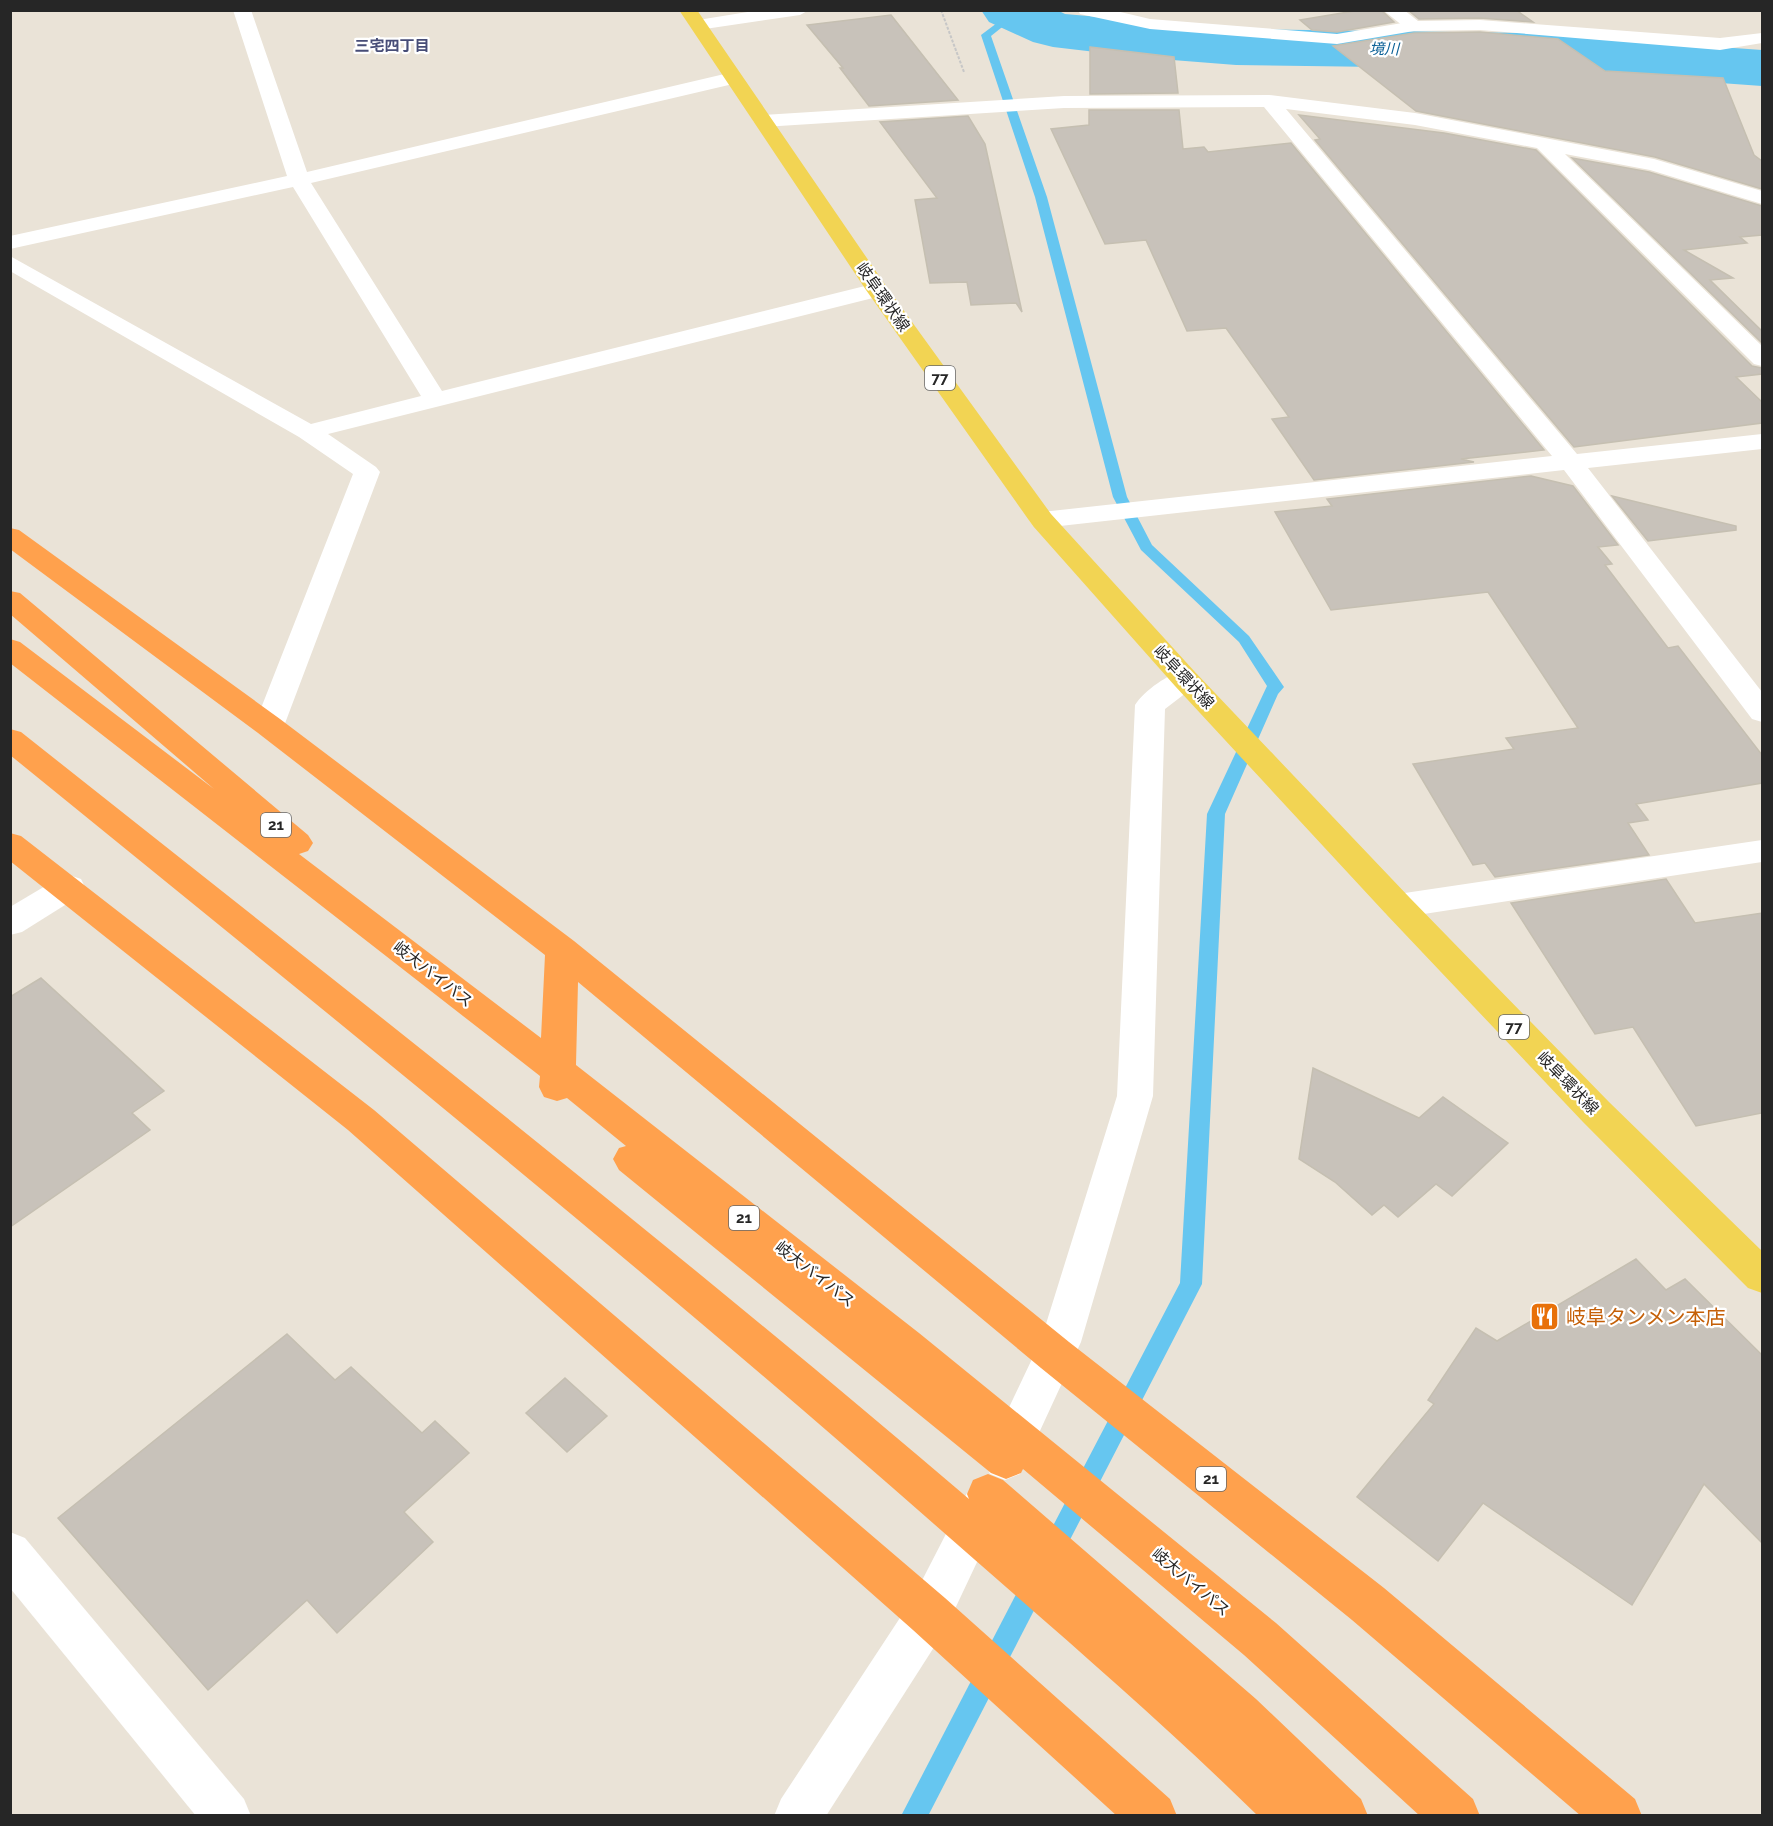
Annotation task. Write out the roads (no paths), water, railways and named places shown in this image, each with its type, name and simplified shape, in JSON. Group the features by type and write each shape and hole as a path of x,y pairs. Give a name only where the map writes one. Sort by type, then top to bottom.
{"highway":[{"name":"21","path":"10,536 268,726 562,950 1055,1355 1368,1604 1618,1815"},
{"name":"21","path":"10,599 342,881 538,1055"},
{"name":"岐大バイパス","path":"10,648 538,1055 905,1346 1251,1632 1456,1815"},
{"path":"10,739 164,865 472,1110 842,1416 1207,1733 1293,1815"},
{"path":"10,759 164,865"},
{"path":"10,844 69,887 361,1120 929,1614 1153,1815"},
{"path":"562,950 557,1098 997,1476 1344,1815"}],"main road":[{"name":"岐阜環状線","path":"699,15 733,78 877,291 1042,520 1185,679 1398,906 1596,1112 1762,1276"}],"street":[{"path":"242,10 299,180 436,401"},
{"path":"699,15 800,10"},
{"path":"1392,10 1414,26 1480,24 1720,44 1762,38"},
{"path":"10,243 299,180 733,78"},
{"path":"1269,100 1571,463 1762,712"},
{"path":"763,122 1033,104 1269,100 1415,119 1545,146 1654,165 1762,198"},
{"path":"1545,146 1762,359"},
{"path":"10,262 308,432 367,472 268,726"},
{"path":"308,432 877,291"},
{"path":"1042,520 1762,441"},
{"path":"798,1815 929,1614 1055,1355 1135,1096 1150,705 1185,679"},
{"path":"1398,906 1762,851"},
{"path":"10,923 69,887"},
{"path":"10,1553 227,1815"}],"lane":[{"path":"1086,10 1150,24 1337,39 1414,26"}],"waterway":[{"name":"境川","path":"1009,10 1053,30 1147,41 1236,47 1526,51 1762,68"},
{"path":"1013,14 986,35 1041,197 1120,497 1146,547 1244,639 1276,687 1271,692 1216,814 1191,1284 1051,1553"},
{"path":"914,1816 1035,1583"}],"place":[{"name":"岐阜タンメン本店","path":"1545,1317"}],"district":[{"name":"三宅四丁目","path":"392,46"}]}
